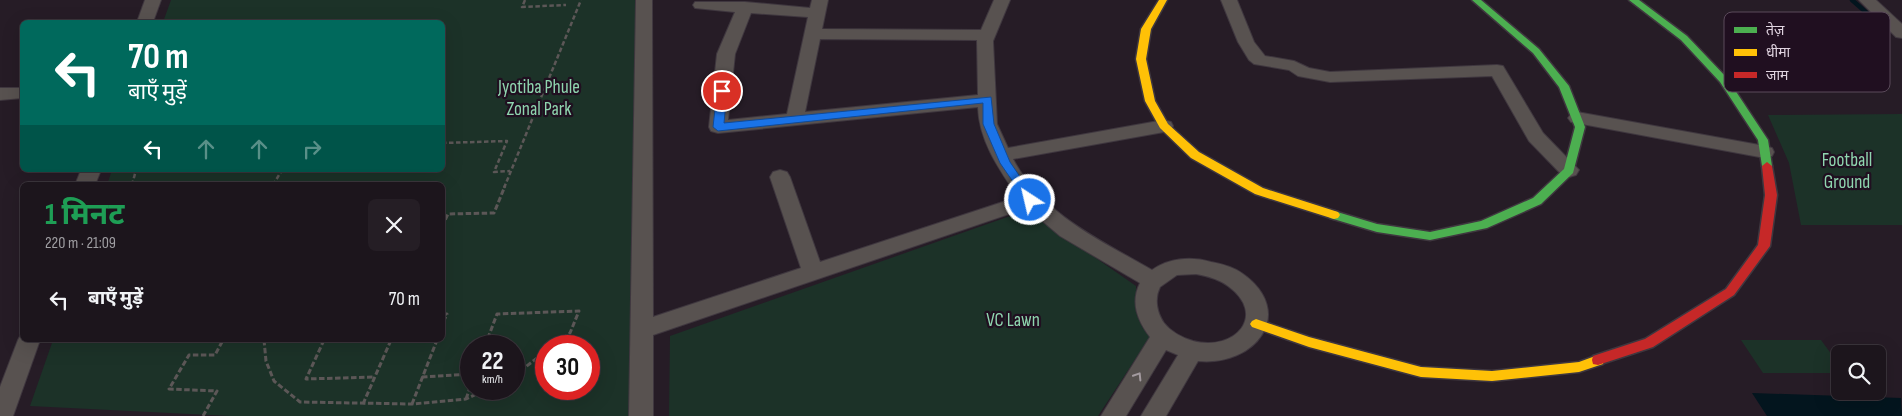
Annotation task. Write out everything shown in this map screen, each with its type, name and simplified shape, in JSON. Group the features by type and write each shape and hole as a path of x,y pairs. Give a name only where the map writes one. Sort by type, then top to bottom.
{"street":[{"path":"146,20 153,0"},
{"path":"641,416 644,0"},
{"path":"1002,0 985,40 988,124 1005,163 1030,200 1067,230 1154,281"},
{"path":"1163,0 1146,29 1141,59 1150,101 1164,126 1195,155 1259,190 1378,228 1430,236 1483,225 1537,201 1569,170 1580,127 1564,86 1536,50 1476,0"},
{"path":"1229,0 1246,42 1255,56 1266,61 1294,66 1304,72 1330,77 1497,70 1536,137 1569,170"},
{"path":"1633,0 1684,38 1724,80"},
{"path":"1867,0 1880,12"},
{"path":"701,5 745,7 818,6 814,34 795,119"},
{"path":"745,7 726,54 718,127 988,100"},
{"path":"1890,22 1902,33"},
{"path":"814,34 988,35"},
{"path":"0,94 20,92"},
{"path":"1256,324 1309,342 1421,372 1492,376 1579,367 1649,343 1730,292 1764,246 1772,195 1763,140 1732,92"},
{"path":"1577,118 1765,152"},
{"path":"1002,155 1164,126"},
{"path":"780,177 813,272"},
{"path":"641,330 1030,200"},
{"path":"1196,266 1221,272 1236,281 1251,295 1257,312 1255,329 1245,342 1227,351 1205,353 1182,347 1163,336 1148,318 1144,304 1149,286 1154,281 1159,275 1174,268 1196,266"},
{"path":"1113,416 1163,336"},
{"path":"1,416 28,342"},
{"path":"1153,416 1193,350"}],"path":[{"path":"525,0 522,6 566,5"},
{"path":"445,220 448,214 494,213 581,0"},
{"path":"445,143 507,141 494,172 510,171"},
{"path":"489,335 497,314 580,311 570,333 567,335"},
{"path":"203,416 217,391 169,389 189,355 215,355 221,342"},
{"path":"264,342 266,360 274,381 300,402 412,404 460,400"},
{"path":"323,342 306,379 375,377"},
{"path":"363,404 390,342"},
{"path":"412,404 436,342"},
{"path":"525,367 535,360"},
{"path":"422,377 460,375"}],"green space":[{"name":"Jyotiba Phule Zonal Park","path":"171,0 637,0 631,416 230,416 30,406 52,342 445,342 445,182 108,182 111,172 445,172 445,20 164,20"},
{"name":"Football Ground","path":"1902,114 1902,225 1801,225 1789,163 1768,115"},
{"name":"VC Lawn","path":"1027,210 1136,286 1137,316 1150,337 1098,416 669,416 670,336"},
{"path":"1741,340 1821,340 1831,354 1831,373 1763,373"}],"water":[{"path":"1752,393 1831,396 1831,400 1886,400 1886,397 1901,398 1902,416 1767,416"}],"waterway":[{"path":"1852,0 1866,12"}],"traffic: fast":[{"path":"1334,215 1377,228 1430,236 1483,225 1537,201 1569,170 1580,127 1564,86 1536,51 1476,0"},
{"path":"1633,0 1684,38 1724,80"},
{"path":"1732,92 1763,140 1767,166"}],"traffic: slow":[{"path":"1163,0 1146,29 1141,59 1150,101 1164,126 1195,155 1259,191 1334,215"},
{"path":"1256,324 1309,342 1421,372 1492,376 1579,367 1598,360"}],"traffic: jam":[{"path":"1598,360 1649,343 1730,292 1764,246 1771,195 1767,166"}],"route":[{"path":"722,91 718,127 988,100 988,124 1005,163 1030,200"}]}
